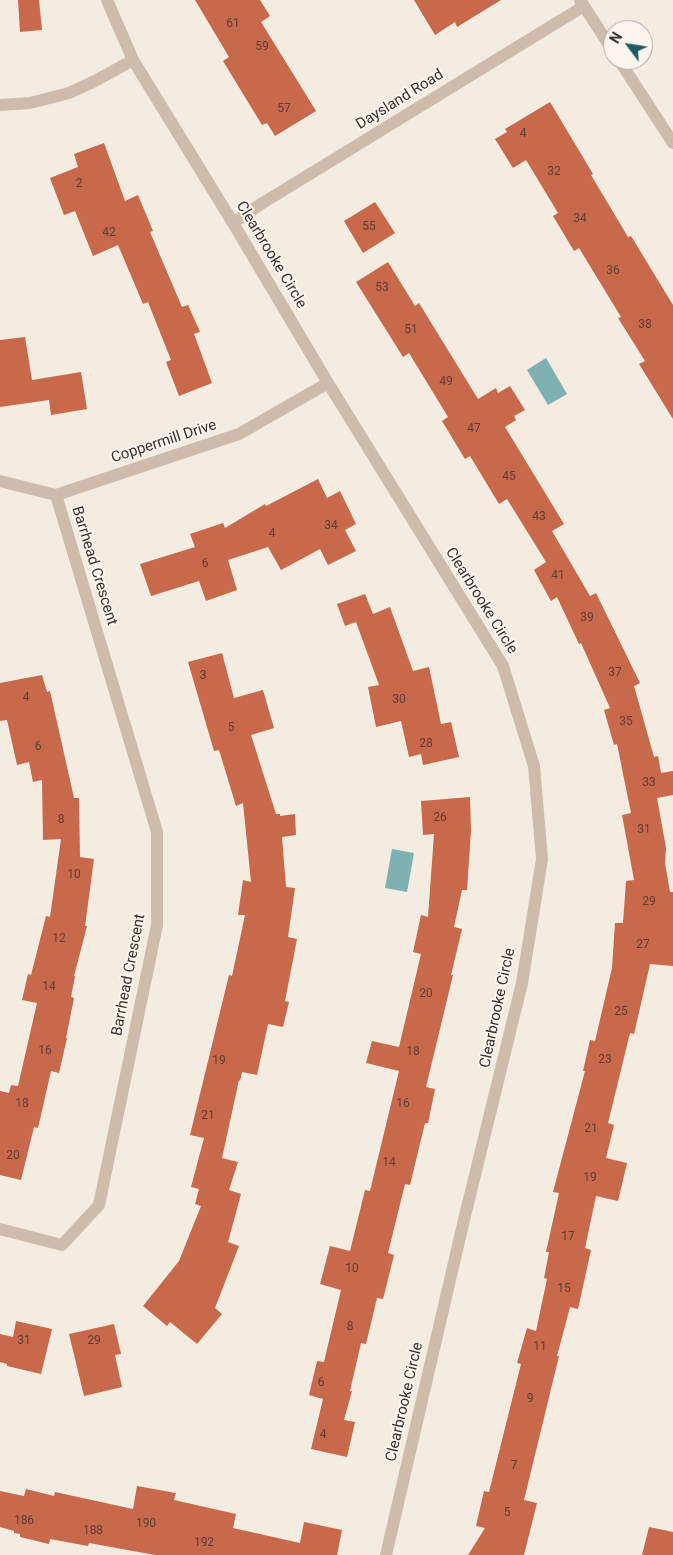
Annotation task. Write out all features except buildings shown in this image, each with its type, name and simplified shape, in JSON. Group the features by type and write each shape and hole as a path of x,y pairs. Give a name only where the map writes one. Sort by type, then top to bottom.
{"street":[{"name":"Clearbrooke Circle","path":"107,0 133,60 328,383 503,666 534,766 542,859 522,983 463,1224 386,1555"},
{"path":"582,3 603,36"},
{"name":"Daysland Road","path":"233,223 582,3"},
{"path":"0,105 30,103 69,93 133,60"},
{"path":"626,70 673,143"},
{"name":"Coppermill Drive","path":"56,494 239,434 328,383"},
{"path":"0,481 56,494"},
{"name":"Barrhead Crescent","path":"0,1229 62,1245 99,1205 158,925 157,832 56,494"}],"water":[{"path":"546,358 567,394 548,405 527,370"},
{"path":"392,849 414,853 407,892 385,888"}]}
